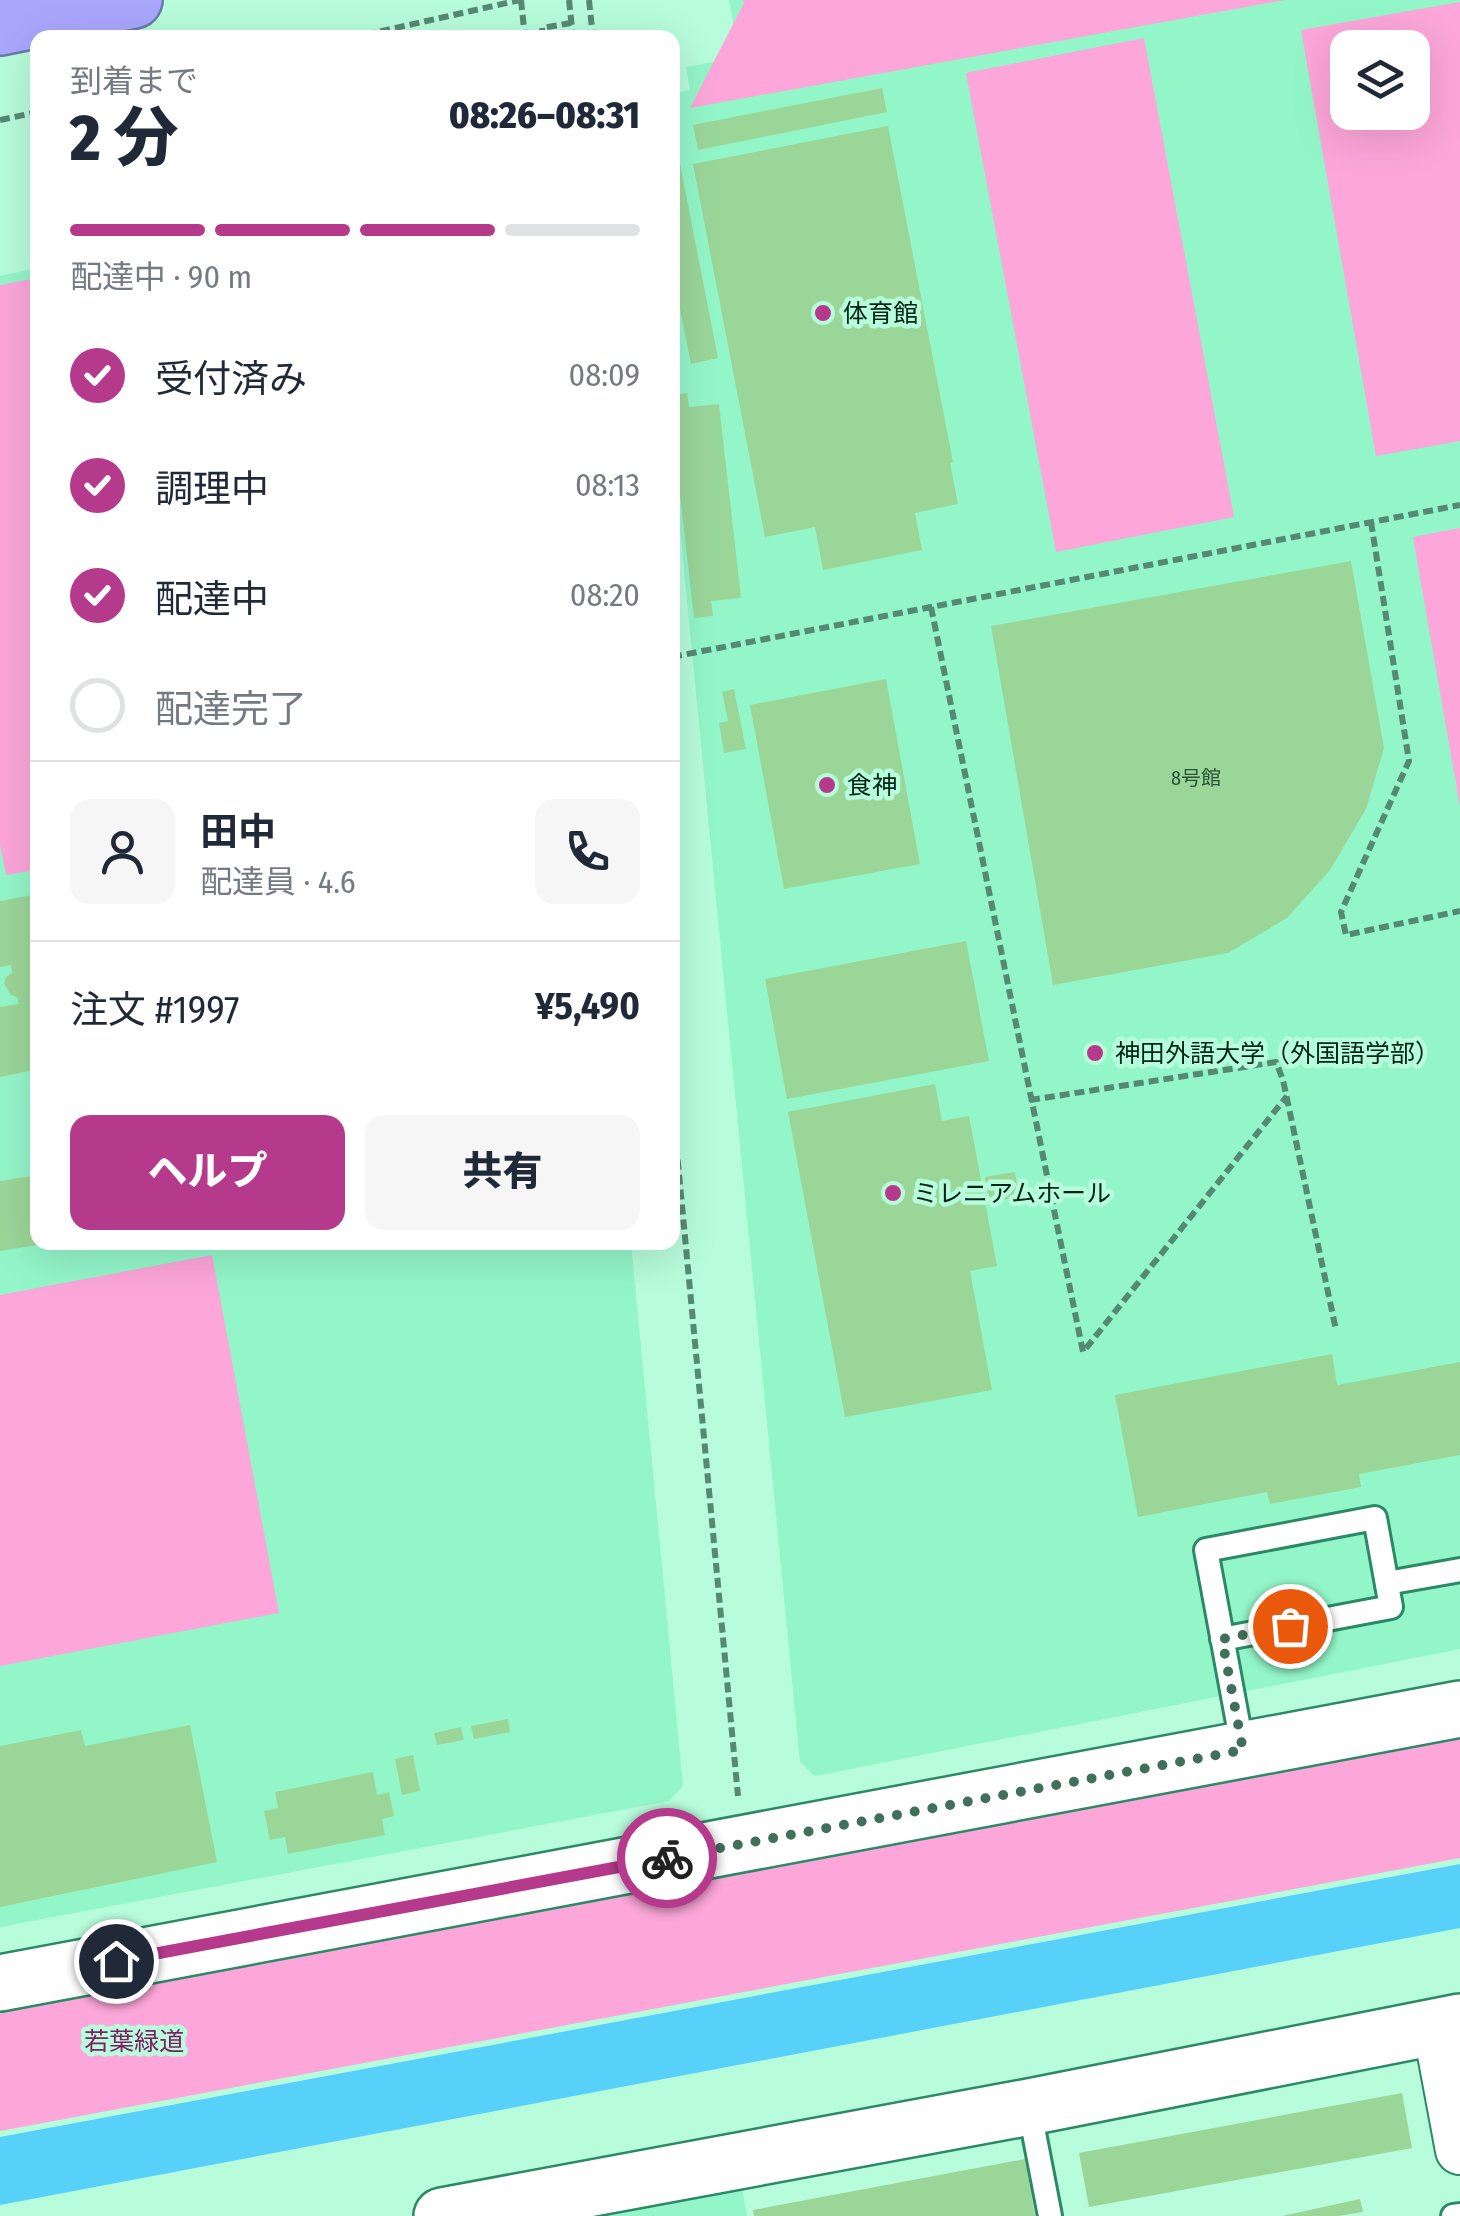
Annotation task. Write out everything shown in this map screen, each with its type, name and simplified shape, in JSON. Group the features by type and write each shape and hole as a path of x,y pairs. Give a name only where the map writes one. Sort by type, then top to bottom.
{"highway":[{"path":"0,18 74,0"},
{"path":"0,27 134,0"}],"street":[{"path":"0,1983 1460,1709"},
{"path":"442,2216 1448,2024 1460,2150"}],"lane":[{"path":"1222,1639 1392,1607 1374,1518 1206,1550 1222,1639 1243,1750"},
{"path":"1387,1583 1460,1570"},
{"path":"1029,2107 1050,2216"}],"path":[{"path":"387,30 520,0 523,30"},
{"path":"568,0 572,30"},
{"path":"588,0 592,30"},
{"path":"542,30 571,23"},
{"path":"0,120 30,114"},
{"path":"680,655 1460,505"},
{"path":"1371,522 1409,761 1341,912 1346,936 1460,911"},
{"path":"932,607 1083,1352 1286,1096"},
{"path":"1029,1100 1276,1062 1336,1330"},
{"path":"680,1185 738,1803"}],"shaded area":[{"name":"神田外語大学（外国語学部）","path":"729,0 1460,0 1460,1649 815,1776 800,1762 680,529 680,93 690,90 686,67 739,57"},
{"path":"30,270 30,1250 632,1250 683,1786 669,1801 0,1927 0,276"},
{"path":"742,2187 747,2216 589,2216"}],"green space":[{"path":"742,0 1285,0 690,108 744,3"},
{"path":"1460,2 1460,441 1376,456 1301,30"},
{"path":"1144,38 1234,517 1056,552 966,73"},
{"path":"30,279 30,871 6,875 0,845 0,285"},
{"path":"1460,528 1460,807 1413,537"},
{"path":"212,1255 279,1613 0,1666 0,1295"},
{"name":"若葉緑道","path":"1460,1729 1460,1858 0,2131 0,2001"}],"water":[{"path":"1460,1864 1460,1928 0,2205 0,2137"}],"building":[{"path":"882,88 887,112 698,150 693,125"},
{"name":"体育館","path":"888,126 958,504 915,513 922,550 823,570 815,527 765,537 693,164"},
{"path":"680,164 718,358 691,364 680,309"},
{"path":"687,393 689,407 719,404 741,598 711,601 713,616 694,618 680,494 680,394"},
{"path":"1351,561 1384,748 1366,809 1330,870 1287,918 1228,953 1053,985 991,626"},
{"path":"886,679 920,864 784,889 750,705"},
{"path":"734,689 746,749 724,753 719,723 728,721 722,692"},
{"path":"30,895 30,1071 0,1077 0,1007 19,1004 4,984 12,973 11,965 0,967 0,901"},
{"path":"966,941 989,1061 787,1099 765,979"},
{"name":"ミレニアムホール","path":"935,1084 942,1121 969,1116 997,1266 970,1271 992,1390 845,1417 788,1112"},
{"path":"1015,1172 1019,1197 990,1202 985,1177"},
{"path":"30,1176 30,1246 0,1251 0,1181"},
{"path":"1332,1354 1337,1385 1460,1362 1460,1455 1359,1474 1361,1487 1270,1504 1267,1492 1138,1517 1115,1395"},
{"path":"508,1719 510,1732 474,1739 471,1726"},
{"path":"190,1725 217,1862 0,1907 0,1746 81,1730 85,1746"},
{"path":"461,1727 464,1740 437,1745 434,1733"},
{"path":"413,1755 420,1791 402,1795 395,1759"},
{"path":"373,1772 377,1795 389,1792 394,1816 382,1819 385,1835 288,1854 285,1837 270,1840 264,1811 278,1808 275,1792"},
{"path":"1402,2093 1412,2148 1089,2207 1079,2153"},
{"path":"1025,2159 1035,2216 754,2216 753,2210"},
{"path":"1360,2199 1363,2212 1282,2216"}],"way so far":[{"path":"667,1858 1243,1750 1222,1639 1290,1626"}],"place":[{"name":"体育館","path":"823,313"},
{"name":"食神","path":"827,785"},
{"name":"神田外語大学（外国語学部）","path":"1095,1053"},
{"name":"ミレニアムホール","path":"893,1193"}],"route":[{"path":"116,1961 667,1858"}]}
